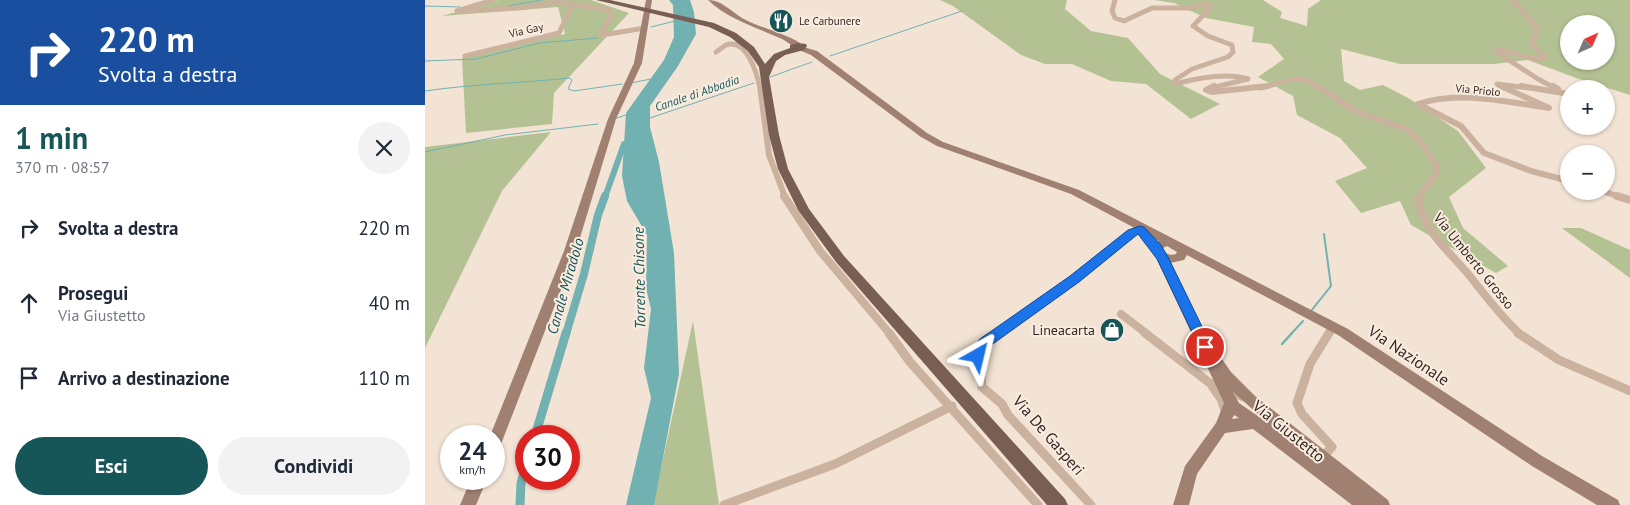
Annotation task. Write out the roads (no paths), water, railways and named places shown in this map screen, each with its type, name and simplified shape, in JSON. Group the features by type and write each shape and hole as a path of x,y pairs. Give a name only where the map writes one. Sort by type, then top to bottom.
{"main road":[{"path":"600,0 711,25 742,41 760,61 765,76 774,135 783,169 795,194 818,230 852,272 1059,505"},
{"path":"501,425 570,251 612,119 638,63 649,0"},
{"path":"711,0 741,20 786,38 797,47 814,53 940,144 1075,192 1136,225 1177,251"},
{"path":"720,29 734,32 760,52 779,52"},
{"path":"760,61 779,52 797,47"},
{"path":"765,76 766,67 772,59 797,47"},
{"name":"Via Giustetto","path":"1136,225 1160,252 1205,347 1226,409 1262,419 1322,457 1382,505"},
{"path":"1161,244 1177,251 1169,259 1160,252 1161,244"},
{"path":"1172,277 1177,251"},
{"name":"Via Nazionale","path":"1177,251 1201,258 1333,327 1537,461 1612,505"},
{"name":"Via Giustetto","path":"1205,347 1227,376 1250,400 1262,419 1284,442 1364,505"},
{"path":"1181,505 1190,471 1226,409 1250,400"},
{"path":"1226,409 1262,419"},
{"path":"468,505 474,490"}],"street":[{"name":"Via Gay","path":"493,0 457,11 519,8 558,2 601,8 611,12 611,17 601,33 602,35 645,28"},
{"name":"Via Umberto Grosso","path":"1115,0 1112,11 1115,18 1123,21 1151,8 1190,8 1209,4 1212,6 1193,26 1208,36 1232,46 1233,52 1227,57 1186,72 1175,80 1175,84 1198,78 1239,76 1248,78 1206,90 1220,92 1271,87 1293,79 1303,79 1327,91 1355,111 1408,130 1420,141 1436,165 1437,174 1418,198 1419,209 1436,238 1486,297 1521,335 1551,355 1630,391"},
{"name":"Via Priolo","path":"1513,0 1537,28 1532,44 1545,58 1536,59 1500,50 1495,51 1538,80 1560,90"},
{"name":"Via Gay","path":"465,56 559,33 573,4"},
{"path":"716,52 731,44 741,47 754,65 769,155 775,174 788,204 820,251 885,327 910,362 952,406 1038,505"},
{"name":"Via Priolo","path":"1560,93 1497,84 1549,109 1465,97 1430,100 1418,104 1461,126 1484,153 1531,171 1560,179"},
{"path":"1615,195 1630,200"},
{"name":"Via De Gasperi","path":"1091,505 1008,415 1002,404 983,387 978,349 1074,279 1132,233 1136,225"},
{"path":"1121,314 1211,384 1226,409"},
{"path":"1322,457 1332,447 1302,414 1297,403 1310,364 1333,327"},
{"path":"1211,384 1226,409"},
{"path":"724,505 835,464 952,406"}],"water":[{"path":"669,0 690,0 694,12 696,34 678,66 650,106 650,127 659,162 674,253 679,374 654,505 626,505 651,398 644,368 651,309 646,288 647,235 627,201 622,176 626,113 664,60 674,37 673,5"}],"waterway":[{"path":"507,6 542,0"},
{"path":"425,6 460,7"},
{"name":"Canale di Abbadia","path":"830,56 962,11"},
{"path":"651,27 675,21"},
{"path":"425,61 476,59 539,43 598,38"},
{"name":"Canale di Abbadia","path":"770,77 812,62"},
{"path":"425,91 570,78 572,80 568,89 574,91 622,84"},
{"path":"631,83 651,79"},
{"name":"Canale di Abbadia","path":"650,118 754,83"},
{"path":"614,119 626,115"},
{"path":"425,152 505,135 598,124"},
{"name":"Canale Miradolo","path":"605,197 624,144"},
{"name":"Canale Miradolo","path":"566,334 584,274 598,215 605,196"},
{"name":"Canale di Abbadia","path":"1311,311 1331,286 1324,234"},
{"name":"Canale di Abbadia","path":"1291,334 1303,321"},
{"name":"Canale Miradolo","path":"538,425 566,333"},
{"name":"Canale di Abbadia","path":"1282,344 1292,333"},
{"name":"Canale Miradolo","path":"520,505 521,490"}],"place":[{"name":"Le Carbunere","path":"781,21"},
{"name":"Lineacarta","path":"1112,330"}],"water label":[{"name":"Torrente Chisone","path":"639,278"}]}
